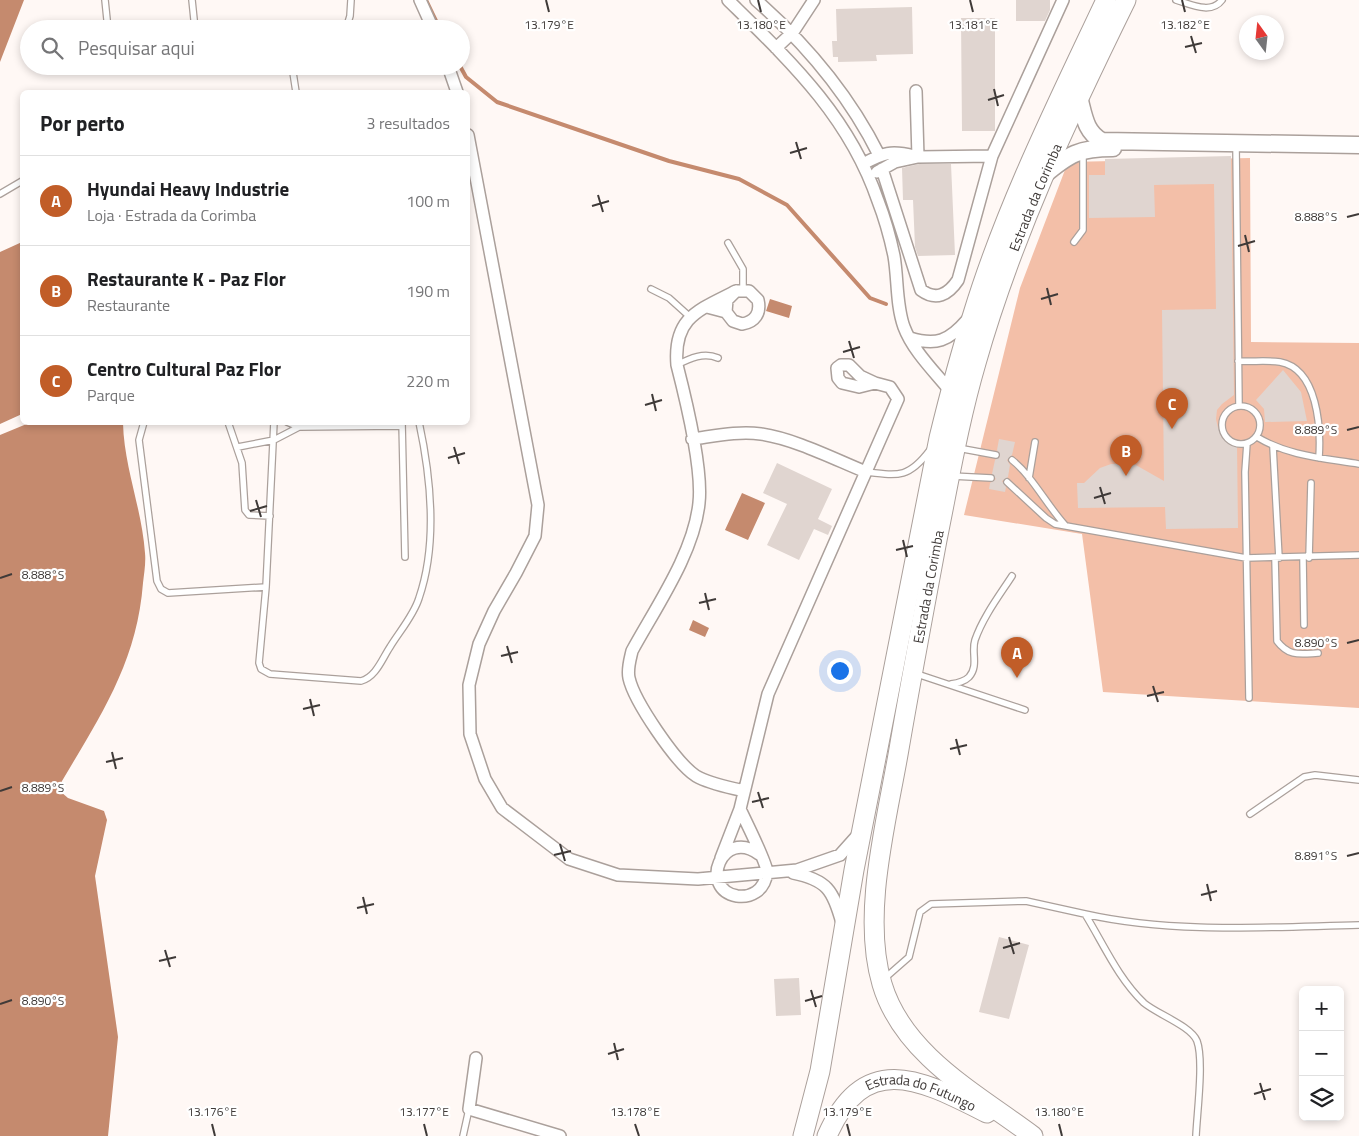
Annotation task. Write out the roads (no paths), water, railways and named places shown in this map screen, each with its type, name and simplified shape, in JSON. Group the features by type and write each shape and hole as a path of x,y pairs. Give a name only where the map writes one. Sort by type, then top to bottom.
{"main road":[{"name":"Estrada da Corimba","path":"845,935 854,870 939,438 973,313 1018,194 1106,0"},
{"name":"Estrada da Corimba","path":"1033,1136 941,1068 920,1049 904,1030 882,985 874,939 876,893 912,672 964,406 989,319 1042,178 1126,0"},
{"path":"803,1136 820,1072 845,935"},
{"name":"Estrada do Futungo","path":"827,1136 839,1113 855,1094 871,1084 896,1079 918,1081 935,1087 1033,1136"}],"street":[{"path":"420,0 429,20"},
{"path":"728,0 776,48 834,112 869,176 894,256 902,318 910,338 951,392"},
{"path":"756,0 792,32 835,84 863,126 879,155"},
{"path":"776,48 792,32 814,0"},
{"path":"882,169 921,290 927,295 942,296 953,288 958,280 992,156 1063,0"},
{"path":"451,75 456,90"},
{"path":"916,91 918,157"},
{"path":"1079,97 1087,129 1093,136 1102,141 1359,145"},
{"path":"1042,178 1063,159 1083,149 1116,148 1131,142"},
{"path":"863,164 879,155 900,152 918,157"},
{"path":"869,176 895,162 918,157 992,156"},
{"path":"470,162 538,504 535,536 494,611 479,644 469,685 470,734 485,779 502,808 569,859 618,875 717,878 808,868 840,855 863,829"},
{"path":"707,307 726,312 733,321 742,324 756,318 759,312 758,300 748,291 740,290 689,316 680,330 676,351 677,365 700,481 696,521 680,565 632,651 629,677 640,704 683,765 697,776 714,784 744,791"},
{"path":"726,312 727,300 740,290"},
{"path":"910,338 925,342 942,340 958,331 973,313"},
{"path":"740,808 759,854 764,860 767,873 758,890 747,896 740,897 728,892 717,878 717,870 740,808 768,694 898,399 890,387 875,383"},
{"path":"692,439 741,433 761,434 778,438 866,472"},
{"path":"721,858 726,852 739,847 747,848 759,854"},
{"path":"784,871 812,877 827,886 837,907 845,935"},
{"path":"476,1058 469,1110 560,1136"}],"lane":[{"path":"105,0 107,20"},
{"path":"192,0 194,20"},
{"path":"349,20 351,0"},
{"path":"1176,0 1205,8 1213,7 1222,0"},
{"path":"293,75 296,90"},
{"path":"1236,144 1239,406"},
{"path":"1074,242 1083,230 1083,149"},
{"path":"0,194 20,181"},
{"path":"728,243 743,269 740,290"},
{"path":"651,289 670,298 689,316"},
{"path":"677,365 698,356 711,355 718,358"},
{"path":"1238,362 1280,362 1294,367 1313,394 1320,437 1319,458"},
{"path":"1239,406 1248,407 1256,412 1260,419 1257,437 1241,444 1229,440 1223,429 1224,417 1228,412 1239,406"},
{"path":"143,425 139,440 158,581 161,589 168,593 266,587"},
{"path":"229,425 242,463 245,510 249,515 270,516"},
{"path":"274,425 266,587 259,663 264,672 270,674 361,681 374,674 419,600 427,569 430,505 419,425"},
{"path":"294,425 299,427 368,425"},
{"path":"402,425 405,557"},
{"path":"238,447 274,440 299,427"},
{"path":"1257,437 1273,447 1319,458 1359,464"},
{"path":"866,472 905,475 923,459 939,438"},
{"path":"1029,478 1034,442"},
{"path":"1247,443 1245,472 1249,698"},
{"path":"1273,447 1277,558 1277,641 1284,650 1296,654 1318,653"},
{"path":"955,448 996,455"},
{"path":"1012,460 1029,478 1050,508 1065,525"},
{"path":"950,476 991,478"},
{"path":"1007,482 1055,524 1246,558 1306,558 1359,555"},
{"path":"1304,625 1311,482"},
{"path":"952,684 961,682 970,676 974,667 974,643 979,629 1012,576"},
{"path":"912,672 1025,710"},
{"path":"1250,814 1304,777 1315,775 1359,780"},
{"path":"882,985 889,972 909,957 920,912 931,904 1026,901 1124,922 1171,925 1359,925"},
{"path":"1085,914 1123,980 1150,1007 1191,1033 1196,1040 1200,1059 1196,1136"},
{"path":"463,1136 469,1110"}],"waterway":[{"path":"426,0 436,20"},
{"path":"465,75 497,102 669,161 739,179 787,205 870,298 886,304"}],"place":[{"name":"Centro Cultural Paz Flor","path":"1172,429"},
{"name":"Restaurante K - Paz Flor","path":"1126,476"},
{"name":"Hyundai Heavy Industrie","path":"1017,678"}]}
